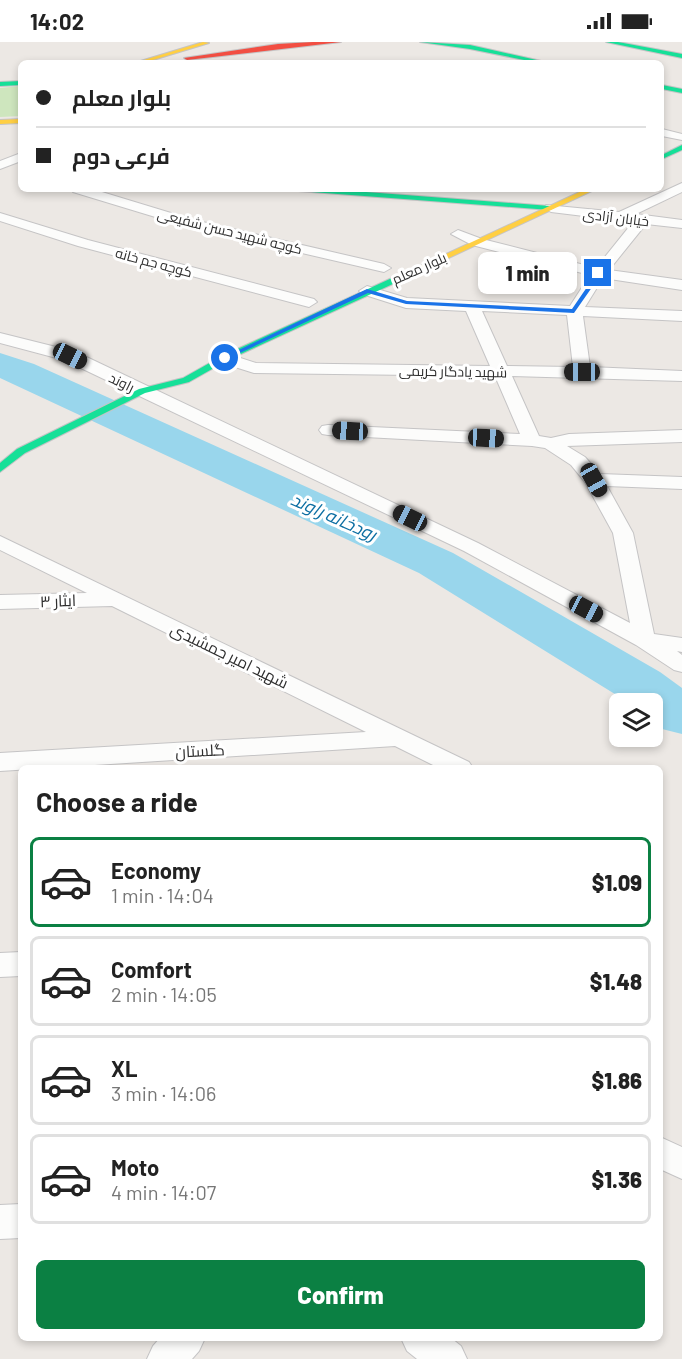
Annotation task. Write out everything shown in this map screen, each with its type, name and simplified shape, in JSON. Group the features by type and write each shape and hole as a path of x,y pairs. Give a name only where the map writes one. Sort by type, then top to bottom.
{"main road":[{"path":"169,42 189,53 338,42"},
{"path":"176,60 211,42"},
{"path":"153,60 240,42"},
{"path":"423,42 470,47 533,60"},
{"path":"609,42 682,56"},
{"path":"514,56 543,46"},
{"path":"0,84 18,83"},
{"path":"664,87 682,91"},
{"path":"664,144 681,140"},
{"path":"664,155 681,140"},
{"path":"340,192 551,208"},
{"name":"بلوار معلم","path":"142,392 186,380 365,284 477,242 586,192"},
{"name":"بلوار معلم","path":"453,237 547,193"},
{"name":"بلوار معلم","path":"365,284 389,266"},
{"path":"288,312 314,300"},
{"path":"0,469 21,451 142,392 162,372"},
{"path":"0,453 21,451"}],"street":[{"path":"664,134 681,140"},
{"path":"1,164 18,158"},
{"path":"1,164 18,169"},
{"path":"620,217 682,187"},
{"name":"کوچه شهید حسن شفیعی","path":"88,192 190,223 389,266"},
{"name":"خیابان آزادی","path":"551,208 682,224"},
{"name":"کوچه جم خانه","path":"0,217 83,243 314,300"},
{"path":"582,372 574,311 598,273 642,220"},
{"path":"453,237 598,273 682,285"},
{"path":"365,284 406,303 473,308 682,316"},
{"path":"473,308 501,371 541,442 578,461 594,480 624,532 644,640 682,645"},
{"name":"راوند","path":"0,338 70,356 471,547 644,640 682,665"},
{"name":"شهید یادگار کریمی","path":"225,358 254,368 582,372 682,376"},
{"path":"328,430 541,442 682,436"},
{"path":"594,480 682,483"},
{"name":"شهید امیر جمشیدی","path":"0,542 454,765"},
{"name":"ایثار ۳","path":"0,602 115,599"},
{"name":"گلستان","path":"0,762 400,738"},
{"path":"0,965 18,964"},
{"path":"663,1154 682,1164"},
{"path":"0,1222 18,1221"},
{"path":"166,1359 183,1341"},
{"path":"424,1341 448,1359"}],"green space":[{"path":"18,86 18,116 0,117 0,88"}],"waterway":[{"name":"رودخانه راوند","path":"0,365 20,372 436,563 641,684 682,716"}],"traffic: fast":[{"path":"423,42 470,47 533,60"},
{"path":"609,42 682,56"},
{"path":"0,84 18,83"},
{"path":"664,87 682,91"},
{"path":"664,156 682,147"},
{"path":"338,192 550,208"},
{"path":"0,469 21,451 142,391 186,380 225,358 405,275"}],"traffic: slow":[{"path":"147,60 206,43"},
{"path":"0,122 18,121"},
{"path":"405,275 585,192"}],"traffic: jam":[{"path":"187,58 278,46 338,42"}],"route":[{"path":"225,358 367,291 406,303 473,308 574,311 598,273"}]}
